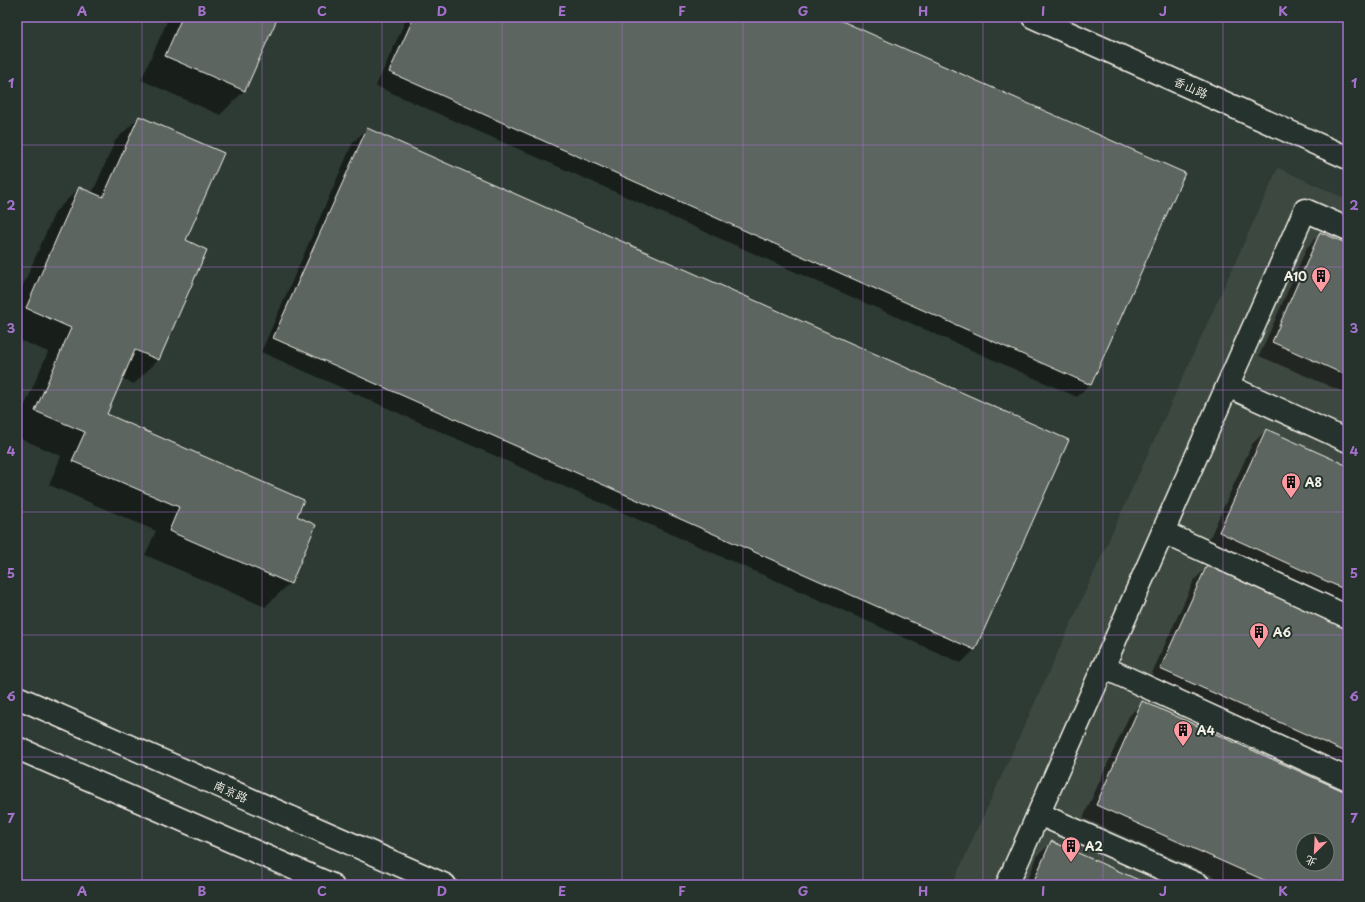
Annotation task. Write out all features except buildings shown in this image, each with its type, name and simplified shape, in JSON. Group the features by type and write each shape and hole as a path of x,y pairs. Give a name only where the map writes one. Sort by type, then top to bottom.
{"main road":[{"name":"香山路","path":"1033,17 1348,158"},
{"path":"1007,885 1305,210 1348,229"},
{"path":"1228,386 1348,441"},
{"path":"1163,532 1348,617"},
{"path":"1103,667 1348,779"},
{"name":"南京路","path":"17,697 445,885"},
{"path":"17,748 332,885"},
{"path":"1038,814 1199,885"}],"shaded area":[{"path":"1278,168 1348,200 1348,885 952,885"}],"place":[{"name":"A10","path":"1321,293"},
{"name":"A8","path":"1291,499"},
{"name":"A6","path":"1259,649"},
{"name":"A4","path":"1183,747"},
{"name":"A2","path":"1071,863"}]}
